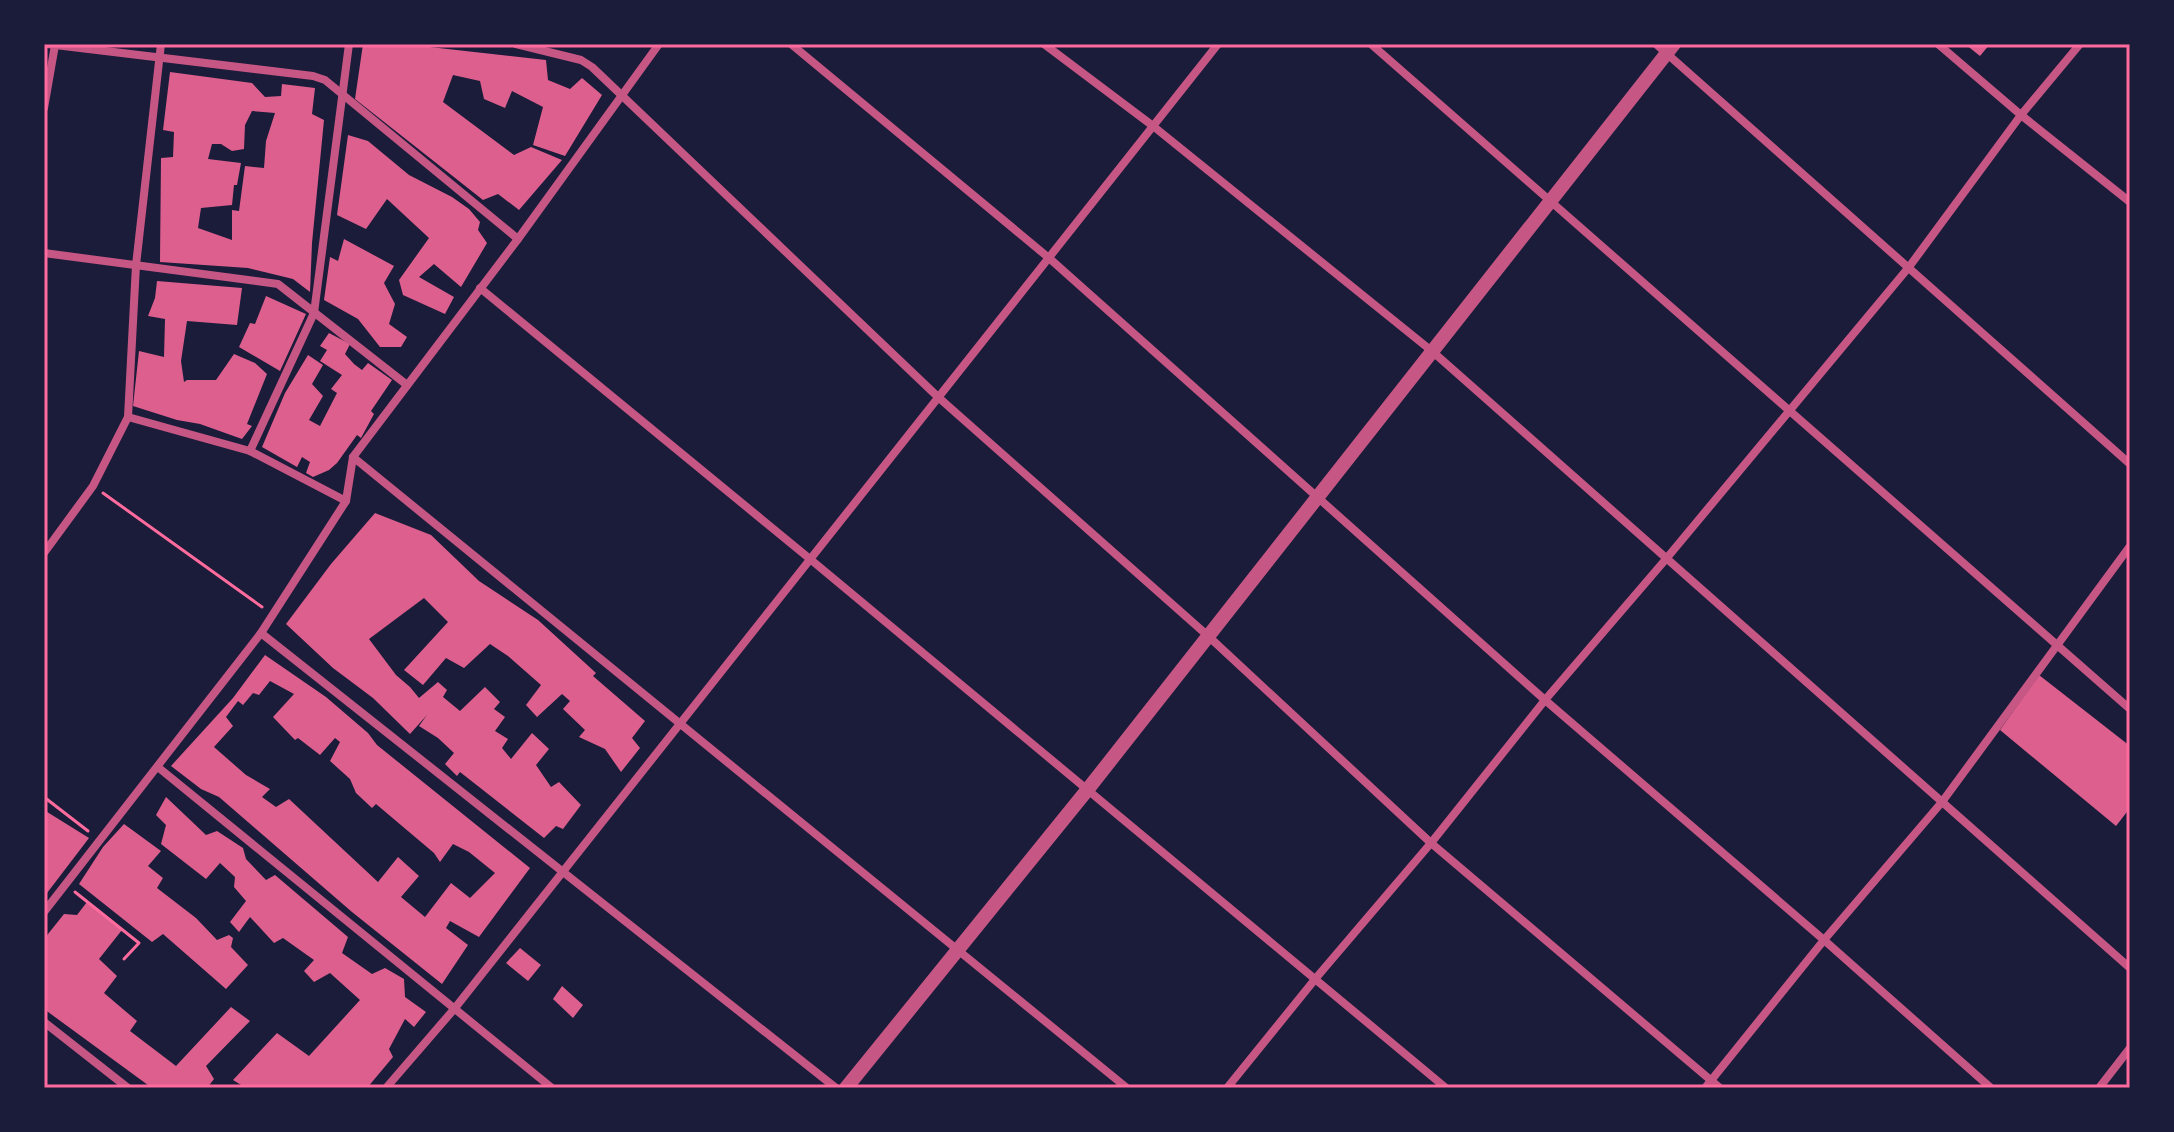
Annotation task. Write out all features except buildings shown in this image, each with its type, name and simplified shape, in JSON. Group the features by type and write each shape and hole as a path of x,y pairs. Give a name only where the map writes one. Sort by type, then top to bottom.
{"street":[{"path":"44,553 93,486 128,417 136,265 161,44"},
{"path":"250,451 314,313 349,44"},
{"path":"516,44 581,60 592,67 938,397 1207,635 1431,843 1708,1084 1720,1088"},
{"path":"44,912 261,633 346,501 353,457 518,239 659,44"},
{"path":"791,44 1049,258 1545,700 1991,1088"},
{"path":"1044,44 1153,126 1433,352 2130,968"},
{"path":"386,1088 455,1008 1218,44"},
{"path":"1371,44 2130,709"},
{"path":"1938,44 2130,202"},
{"path":"1227,1088 1431,843 1545,700 1909,267 2021,115 2080,44"},
{"path":"44,108 51,45 313,76 325,80 518,239"},
{"path":"846,1088 1088,789 1433,352 1551,201 1665,47 2130,464"},
{"path":"44,253 278,284 407,385"},
{"path":"480,288 1446,1088"},
{"path":"128,417 250,451 346,501"},
{"path":"353,457 1127,1088"},
{"path":"1708,1084 1824,940 1942,802 2130,546"},
{"path":"261,633 836,1088"},
{"path":"159,768 552,1088"},
{"path":"44,1022 128,1088"},
{"path":"2099,1088 2130,1048"}],"path":[{"path":"93,486 272,614"},
{"path":"44,797 101,841"},
{"path":"66,884 139,943 124,959"}]}
